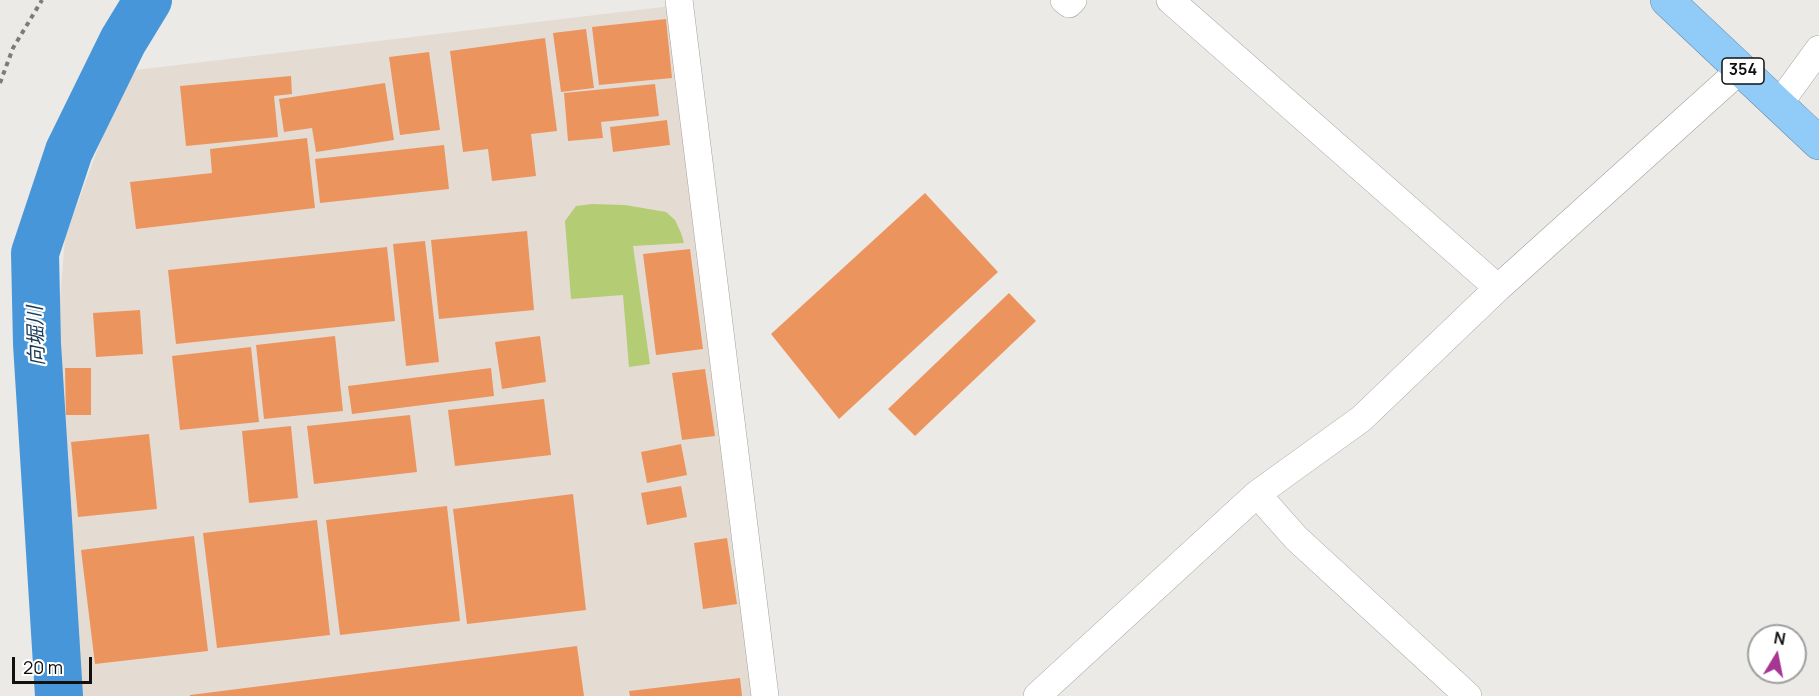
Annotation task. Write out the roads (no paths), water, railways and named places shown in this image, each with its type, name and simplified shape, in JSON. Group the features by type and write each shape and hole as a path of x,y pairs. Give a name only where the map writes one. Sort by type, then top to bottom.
{"highway":[{"name":"354","path":"1667,0 1819,143"}],"street":[{"path":"679,0 765,696"},
{"path":"1064,0 1069,4 1074,0"},
{"path":"1170,0 1498,288"},
{"path":"1779,104 1819,49"},
{"path":"1037,696 1257,494 1361,419 1498,288 1741,69"},
{"path":"1257,494 1296,538 1468,696"}],"waterway":[{"name":"向堀川","path":"59,696 37,344 35,253 69,151 123,41 148,0"}]}
